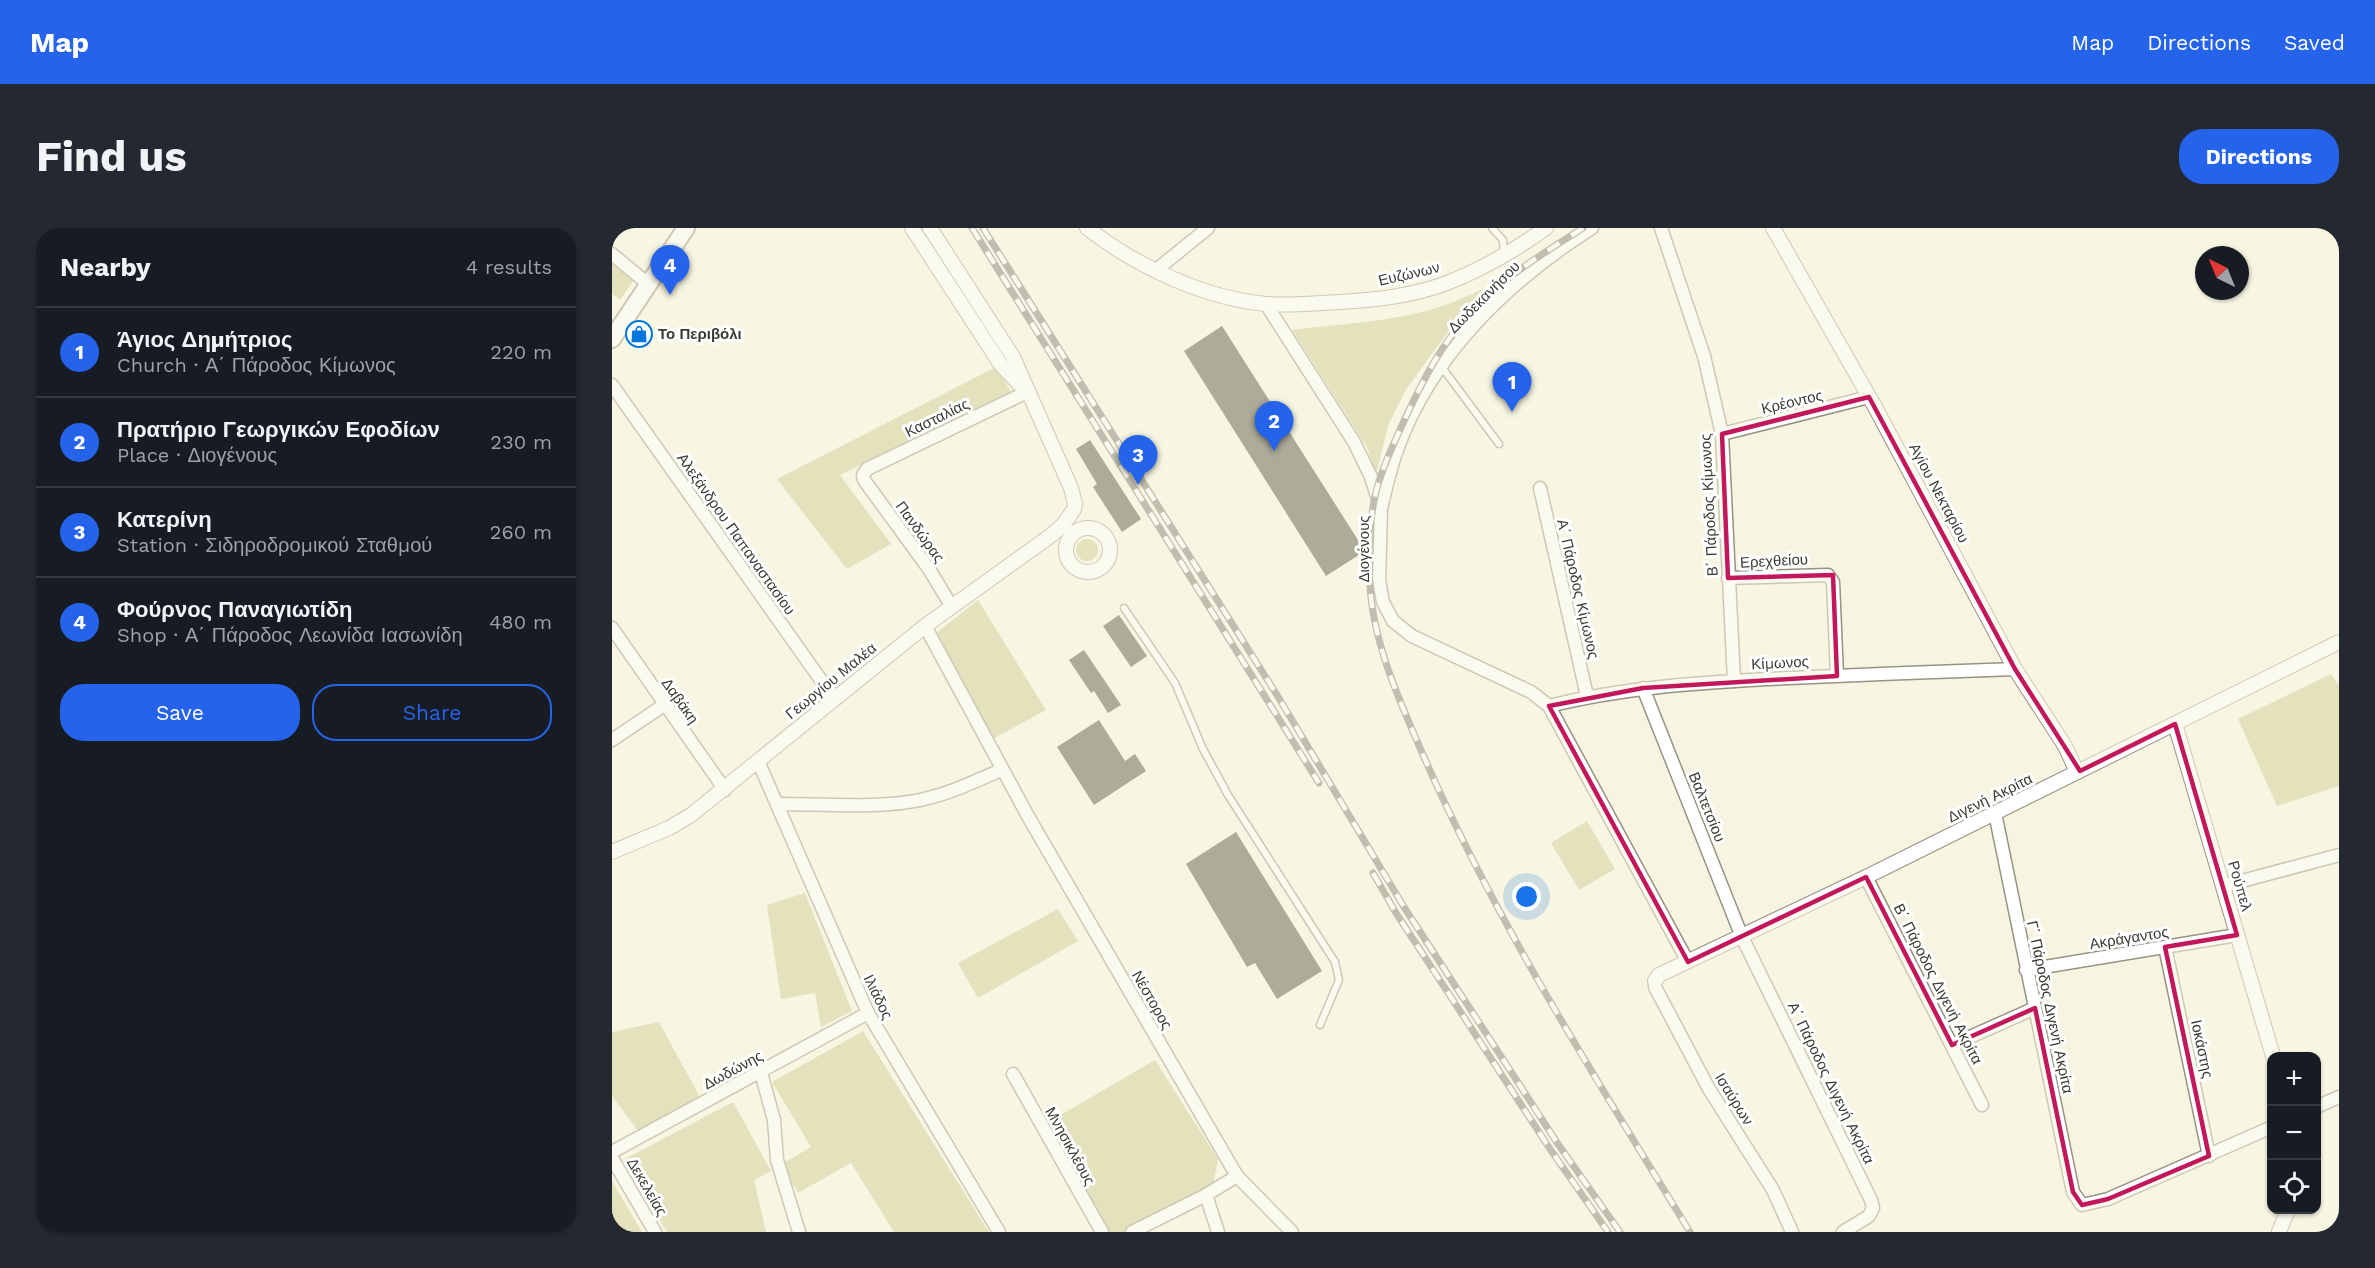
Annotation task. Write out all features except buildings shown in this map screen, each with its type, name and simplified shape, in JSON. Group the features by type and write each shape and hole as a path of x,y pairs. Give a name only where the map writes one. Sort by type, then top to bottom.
{"main road":[{"path":"612,339 681,233 693,228"}],"street":[{"path":"912,228 1001,365 1027,392"},
{"path":"930,228 1013,357 1067,479 1075,504 1064,524 1066,551 1070,563 1083,572 1099,570 1105,565 1110,550 1107,539 1095,529 1083,529 1064,524"},
{"path":"1087,228 1155,271 1200,288 1266,304"},
{"path":"1155,271 1208,228"},
{"name":"Ευζώνων","path":"1266,304 1359,301 1400,296 1444,284 1504,256 1546,228"},
{"name":"Δωδεκανήσου","path":"1381,509 1397,450 1419,401 1441,366 1484,314 1524,276 1592,228"},
{"name":"Β΄ Πάροδος Κίμωνος","path":"1661,228 1704,356 1722,434 1734,681"},
{"name":"Αγίου Νεκταρίου","path":"1773,228 1869,397 2015,669 2065,746 2077,772"},
{"path":"612,254 648,284"},
{"name":"Διογένους","path":"1266,304 1354,442 1371,477 1381,509 1379,580 1383,602 1394,621 1412,636 1531,692 1550,706 1688,962"},
{"name":"Αλεξάνδρου Παπαναστασίου","path":"612,385 828,690 837,698"},
{"name":"Κασταλίας","path":"863,475 867,469 1027,392"},
{"name":"Κρέοντος","path":"1722,434 1869,397"},
{"name":"Πανδώρας","path":"863,475 864,480 929,569 952,607"},
{"name":"Α΄ Πάροδος Κίμωνος","path":"1540,488 1587,696"},
{"name":"Γεωργίου Μαλέα","path":"612,852 669,828 725,790 925,626 1042,543 1064,524"},
{"path":"1066,551 1069,540 1076,532 1083,529"},
{"path":"1042,543 1066,551"},
{"name":"Ερεχθείου","path":"1728,578 1828,575 1833,582 1837,675"},
{"name":"Νέστορος","path":"925,626 1001,770 1237,1176 1292,1232"},
{"name":"Δαβάκη","path":"612,628 725,790"},
{"name":"Διγενή Ακρίτα","path":"1655,981 1659,975 1866,877 2339,642"},
{"name":"Κίμωνος","path":"1550,706 1587,696 1643,688 1837,675 2015,669"},
{"name":"Βαλτετσίου","path":"1643,688 1742,936"},
{"path":"612,740 664,705"},
{"name":"Ρούπελ","path":"2175,724 2272,1052"},
{"name":"Ιλιάδος","path":"758,761 868,1013 999,1232"},
{"path":"777,804 879,804 922,800 960,788 1001,770"},
{"name":"Γ΄ Πάροδος Διγενή Ακρίτα","path":"1995,813 2073,1192 2082,1205 2108,1200 2210,1156"},
{"path":"2223,886 2339,855"},
{"name":"Β΄ Πάροδος Διγενή Ακρίτα","path":"1866,877 1982,1106"},
{"name":"Ακράγαντος","path":"2026,970 2236,935"},
{"name":"Α΄ Πάροδος Διγενή Ακρίτα","path":"1742,936 1871,1200 1873,1208 1869,1216 1843,1232"},
{"name":"Ιοκάστης","path":"2165,947 2210,1156"},
{"name":"Ισαύρων","path":"1655,981 1655,987 1709,1089 1773,1190 1792,1232"},
{"path":"1952,1045 2035,1008"},
{"name":"Δωδώνης","path":"612,1152 868,1013"},
{"path":"761,1073 774,1120 777,1160 798,1232"},
{"name":"Μνησικλέους","path":"1013,1074 1102,1232"},
{"path":"2318,1106 2339,1097"},
{"path":"2210,1156 2267,1129"},
{"name":"Δεκελείας","path":"612,1158 655,1232"},
{"path":"1132,1232 1206,1195 1237,1176"},
{"path":"1206,1195 1218,1232"},
{"path":"2279,1232 2286,1214"}],"lane":[{"path":"1492,228 1503,240 1504,256"},
{"path":"1441,366 1499,444"},
{"path":"1124,608 1175,683 1203,749 1228,795 1335,962 1339,980 1320,1025"}],"highlighted area":[{"path":"1869,397 2015,669 2080,771 2175,724 2237,935 2165,947 2209,1156 2108,1199 2082,1205 2073,1192 2035,1008 1952,1045 1866,877 1688,962 1549,706 1643,688 1837,676 1833,575 1728,578 1722,434"}],"shaded area":[{"path":"612,260 635,279 620,300 612,294"},
{"path":"1506,277 1456,321 1407,388 1388,425 1376,475 1367,447 1292,330 1396,318 1437,308"},
{"path":"996,367 1012,393 840,475 891,544 847,569 777,479"},
{"path":"1087,539 1095,542 1098,550 1095,558 1087,561 1079,558 1076,550 1079,542"},
{"path":"978,600 1046,710 991,740 935,634"},
{"path":"2331,674 2339,686 2339,786 2277,806 2238,719"},
{"path":"1587,821 1615,869 1579,890 1551,843"},
{"path":"805,893 852,1011 821,1027 815,993 781,999 767,905"},
{"path":"1058,909 1078,941 978,998 958,963"},
{"path":"659,1022 701,1099 639,1132 612,1096 612,1032"},
{"path":"863,1031 989,1232 894,1232 851,1163 798,1193 782,1164 811,1147 772,1082"},
{"path":"1155,1060 1218,1159 1213,1185 1124,1232 1105,1232 1047,1123"},
{"path":"733,1102 771,1171 754,1180 766,1232 667,1232 623,1160"},
{"path":"612,1181 642,1232 612,1232"}],"railway":[{"path":"972,228 1319,783"},
{"path":"983,228 1277,695 1404,907 1558,1144 1620,1232"},
{"path":"1583,228 1498,286 1472,310 1436,359 1407,414 1389,454 1376,492 1370,526 1369,550 1372,607 1389,673 1452,819 1483,880 1549,999 1690,1232"},
{"path":"1373,873 1396,913 1550,1149 1608,1232"}],"place":[{"name":"Φούρνος Παναγιωτίδη","path":"670,295"},
{"name":"Το Περιβόλι","path":"639,334"},
{"name":"Άγιος Δημήτριος","path":"1512,412"},
{"name":"Πρατήριο Γεωργικών Εφοδίων","path":"1274,451"},
{"name":"Κατερίνη","path":"1138,485"}]}
